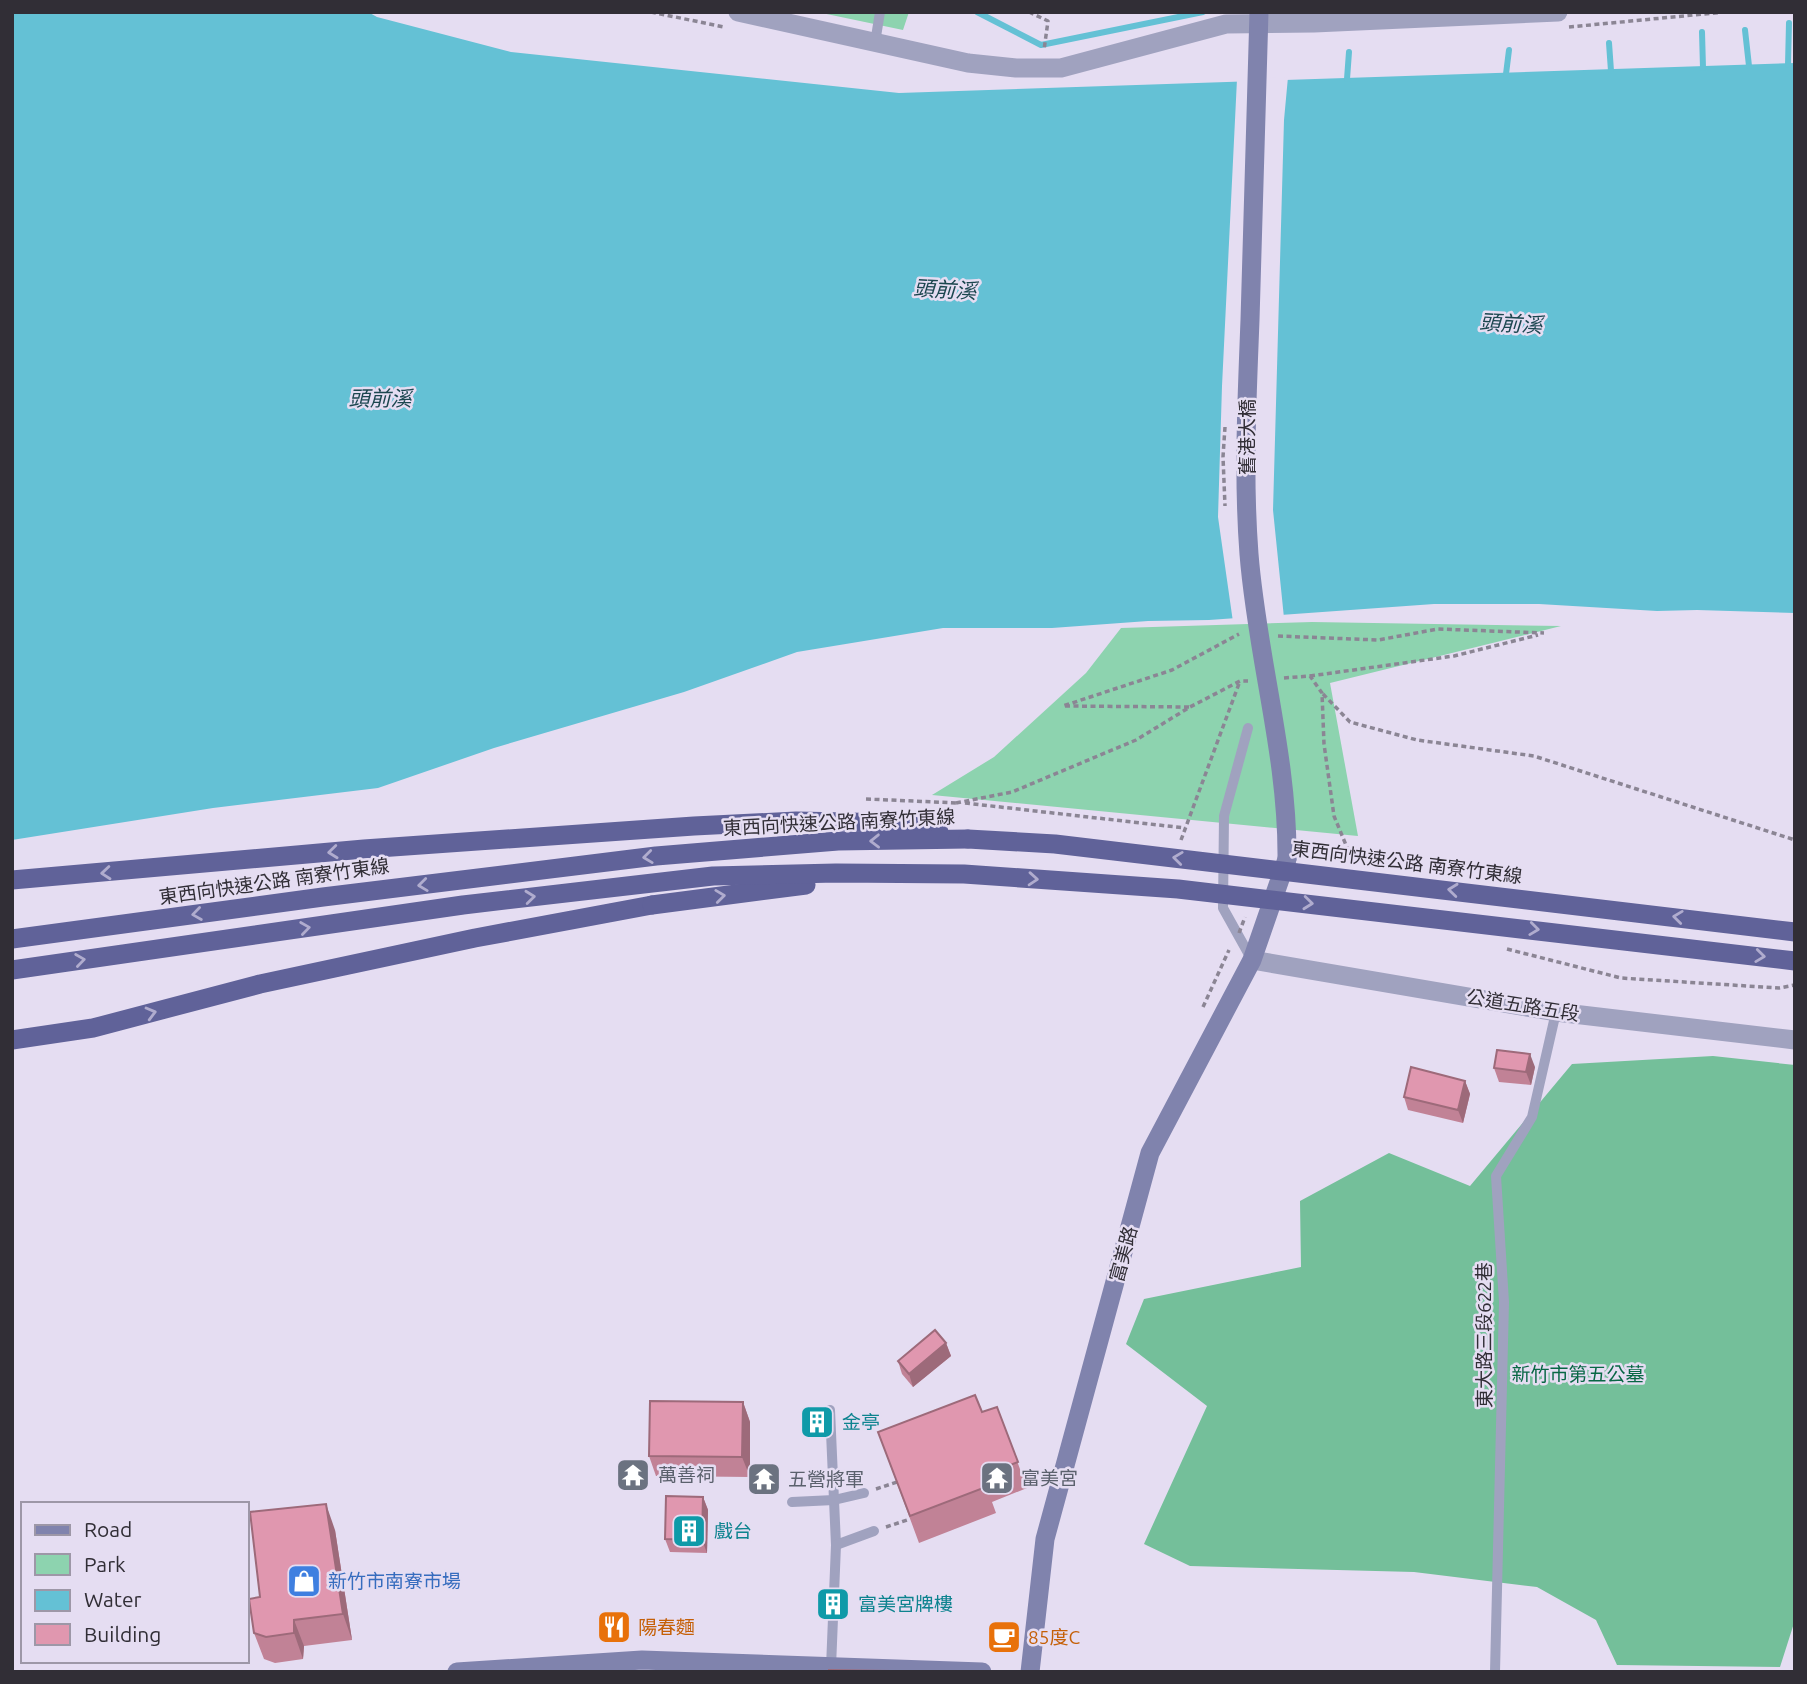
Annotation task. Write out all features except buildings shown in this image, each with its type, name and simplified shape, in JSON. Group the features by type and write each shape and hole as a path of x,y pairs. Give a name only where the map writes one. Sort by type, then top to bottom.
{"highway":[{"path":"12,880 378,848 694,825 796,821 900,823 968,839"},
{"name":"東西向快速公路 南寮竹東線","path":"12,939 656,856 838,841 968,839 1055,844 1795,932"},
{"path":"12,970 463,905 713,876 836,873 964,874 1178,889 1795,961"},
{"path":"12,1040 93,1028 260,984 475,938 652,905 790,887 964,874"}],"main road":[{"name":"舊港大橋","path":"1259,12 1246,431 1249,540 1260,645 1281,756 1286,805 1287,859"},
{"name":"富美路","path":"1030,1672 1045,1539 1150,1153 1252,960 1287,859"},
{"path":"457,1672 640,1666 831,1667 982,1672"}],"street":[{"path":"738,12 968,63 1016,68 1062,68 1226,24 1314,23 1558,12"},
{"name":"公道五路五段","path":"1252,960 1556,1012 1795,1040"}],"lane":[{"path":"875,43 880,12"},
{"path":"1248,728 1224,816 1223,908 1252,960"},
{"name":"東大路三段622巷","path":"1495,1672 1504,1302 1496,1176 1532,1117 1556,1012"},
{"path":"830,1410 836,1545 831,1667"},
{"path":"792,1502 834,1500 864,1493"},
{"path":"836,1545 874,1531"}],"path":[{"path":"1029,12 1048,21 1044,36"},
{"path":"1310,676 1454,656 1544,633"},
{"path":"956,803 1012,792 1136,740 1240,681"},
{"path":"1322,693 1350,722 1417,740 1534,756 1795,840"},
{"path":"866,799 990,804 1185,828"},
{"path":"864,1493 897,1482"},
{"path":"874,1531 910,1519"}],"green space":[{"path":"817,12 909,12 903,30"},
{"path":"1312,622 1561,626 1330,683 1358,836 932,795 994,757 1086,673 1121,628"},
{"name":"新竹市第五公墓","path":"1713,1056 1795,1065 1795,1620 1780,1667 1617,1665 1596,1620 1537,1587 1414,1572 1190,1566 1144,1544 1207,1406 1126,1344 1144,1299 1301,1267 1300,1201 1389,1153 1470,1186 1572,1064"}],"water":[{"name":"頭前溪","path":"12,12 368,12 377,17 511,52 899,93 1795,63 1795,613 1657,611 1539,604 1434,604 1052,628 943,628 797,652 684,692 494,748 378,788 213,808 12,840"}],"pier":[{"path":"1288,77 1284,120 1273,510 1284,618 1233,622 1218,517 1237,79"}],"waterway":[{"path":"977,12 1041,45 1203,12"},
{"path":"1788,65 1789,23"},
{"path":"1745,30 1749,66"},
{"path":"1702,32 1703,68"},
{"path":"1609,43 1611,71"},
{"path":"1506,74 1509,50"},
{"path":"1347,79 1349,52"}],"place":[{"name":"金亭","path":"817,1422"},
{"name":"萬善祠","path":"633,1475"},
{"name":"富美宮","path":"997,1478"},
{"name":"五營將軍","path":"764,1479"},
{"name":"戲台","path":"689,1531"},
{"name":"新竹市南寮市場","path":"304,1581"},
{"name":"富美宮牌樓","path":"833,1604"},
{"name":"陽春麵","path":"614,1627"},
{"name":"85度C","path":"1004,1637"}]}
